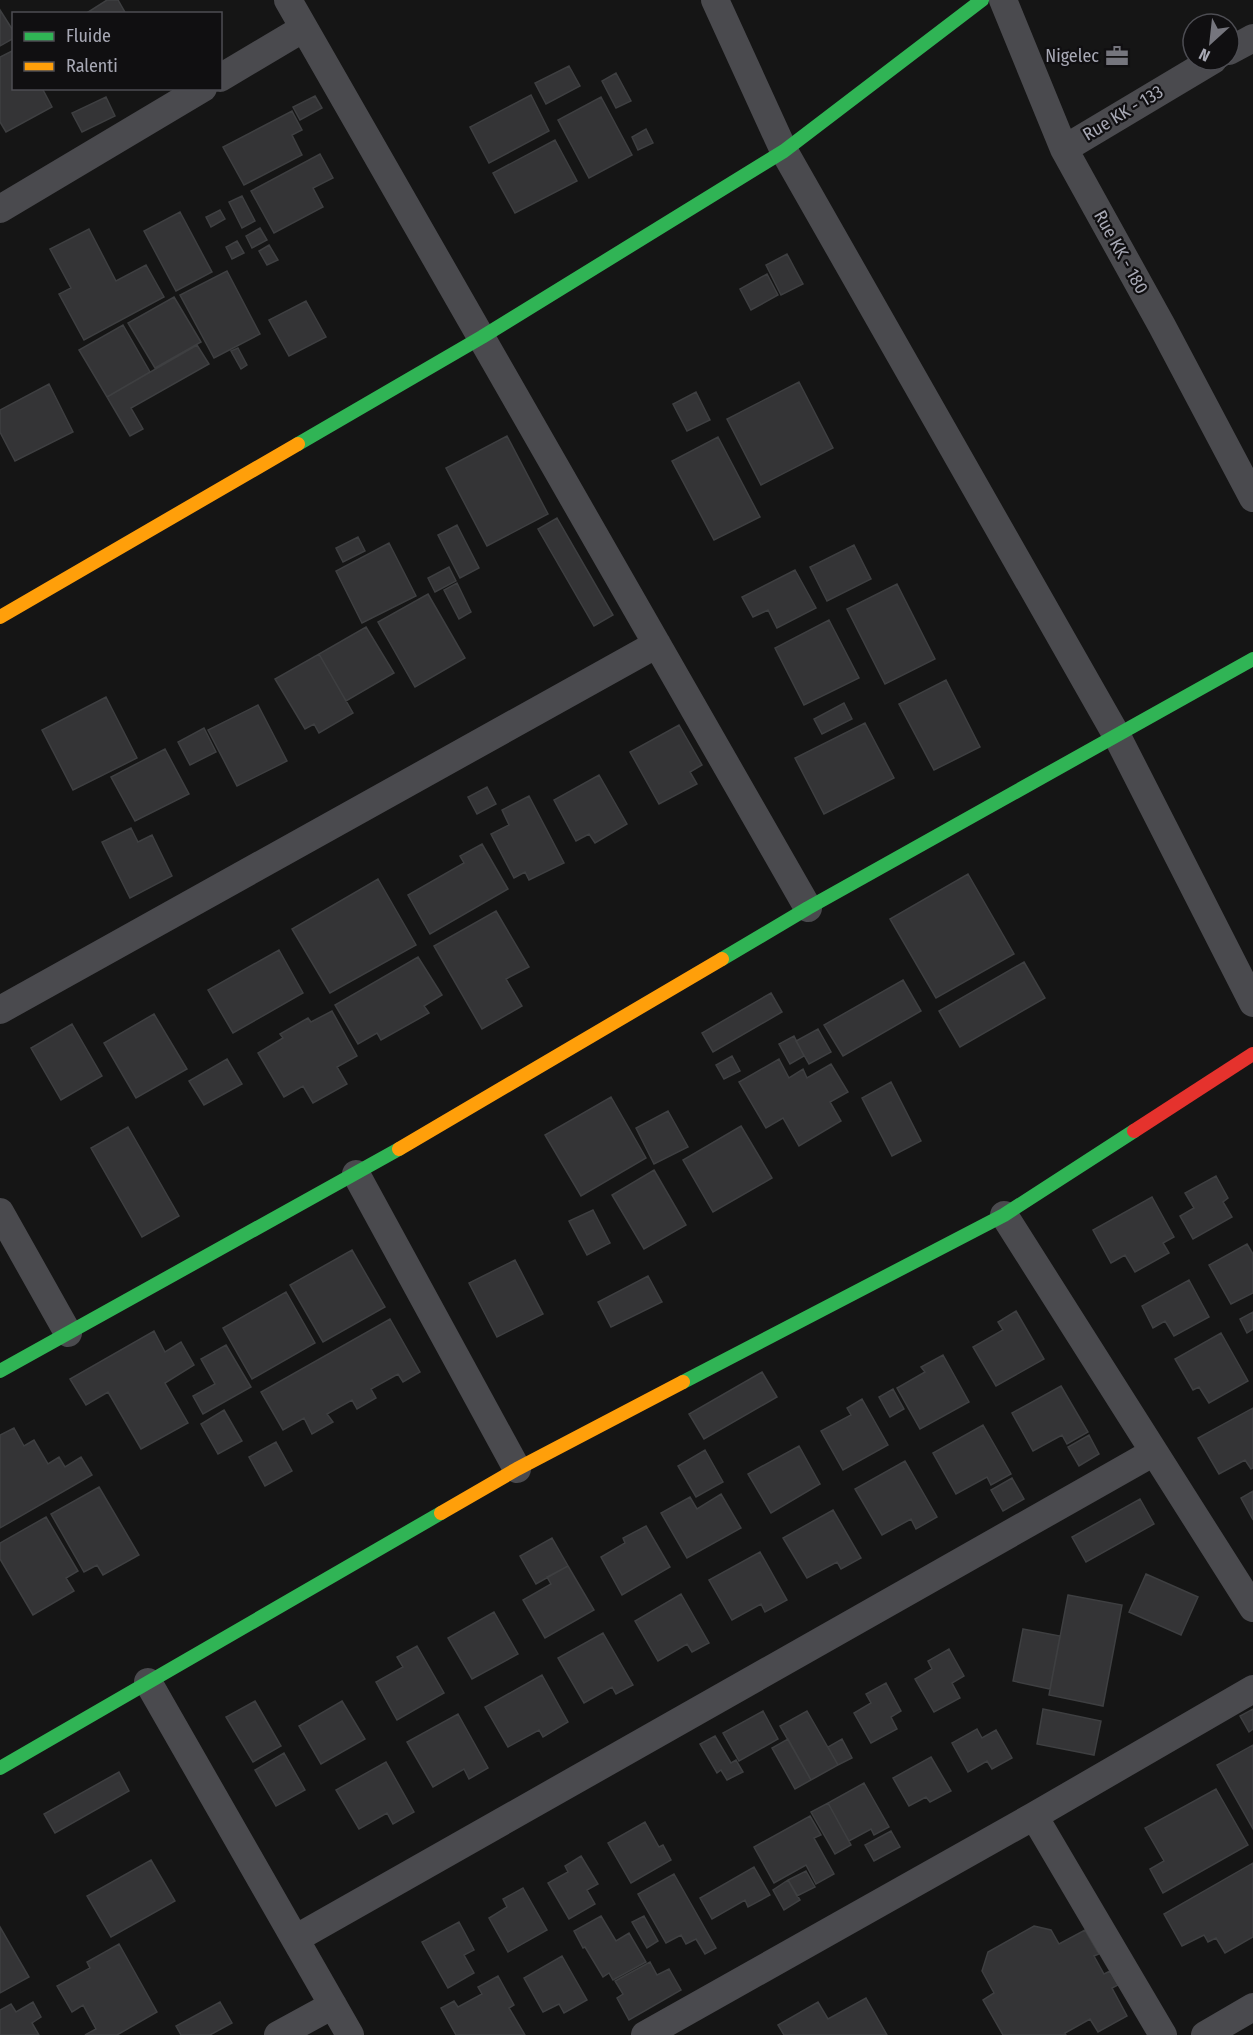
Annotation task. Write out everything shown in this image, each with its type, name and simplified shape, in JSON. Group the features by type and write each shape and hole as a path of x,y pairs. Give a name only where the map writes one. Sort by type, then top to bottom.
{"street":[{"path":"288,0 808,908"},
{"path":"716,0 784,151 1117,736 1253,1003"},
{"path":"0,617 482,337 784,151 982,0"},
{"name":"Rue KK - 180","path":"1003,0 1064,148 1251,490"},
{"path":"222,77 304,28"},
{"name":"Rue KK - 133","path":"1064,148 1194,72"},
{"path":"0,209 200,90"},
{"path":"0,1010 657,644"},
{"path":"0,1371 356,1174 808,908 1253,659"},
{"path":"0,1768 517,1469 1004,1215 1253,1054"},
{"path":"356,1174 517,1469"},
{"path":"0,1212 68,1332"},
{"path":"1004,1215 1253,1608"},
{"path":"295,1939 1154,1452"},
{"path":"148,1682 350,2035"},
{"path":"645,2035 1034,1816 1253,1689"},
{"path":"1034,1816 1163,2035"},
{"path":"278,2035 333,2005"},
{"path":"1205,2035 1253,2007"}],"building":[{"path":"107,0 118,0 125,12 88,12"},
{"path":"0,10 12,29 12,39 0,46"},
{"path":"12,51 12,90 43,90 52,107 6,132 0,122 0,57"},
{"path":"569,66 580,86 546,104 535,83"},
{"path":"616,73 631,101 616,108 602,81"},
{"path":"531,95 549,131 489,163 470,127"},
{"path":"315,96 322,108 300,120 293,107"},
{"path":"106,97 115,116 82,132 72,113"},
{"path":"601,97 632,155 589,178 558,120"},
{"path":"292,111 302,130 292,135 302,155 244,185 223,147"},
{"path":"646,129 653,143 638,150 632,137"},
{"path":"555,140 577,181 515,213 493,173"},
{"path":"320,154 333,178 313,188 323,207 274,233 251,191"},
{"path":"242,196 255,221 242,228 229,202"},
{"path":"220,210 225,219 211,227 206,217"},
{"path":"180,212 212,272 176,291 144,231"},
{"path":"260,228 267,240 252,248 246,236"},
{"path":"89,229 116,281 146,265 164,297 84,340 59,294 71,288 50,249"},
{"path":"237,241 244,253 232,259 226,247"},
{"path":"269,245 278,260 267,265 259,251"},
{"path":"787,254 803,284 781,295 766,265"},
{"path":"227,271 260,334 214,358 180,295"},
{"path":"767,274 778,295 751,310 740,289"},
{"path":"174,297 201,342 155,368 128,323"},
{"path":"306,301 326,337 289,356 269,320"},
{"path":"123,325 150,372 107,397 79,350"},
{"path":"197,345 209,364 131,408 143,429 130,436 107,397"},
{"path":"238,348 247,365 241,369 231,351"},
{"path":"799,382 833,448 761,485 727,419"},
{"path":"49,384 73,432 15,461 0,432 0,410"},
{"path":"696,392 710,420 687,431 673,404"},
{"path":"507,436 548,514 487,546 446,468"},
{"path":"718,437 760,517 714,540 672,461"},
{"path":"557,518 613,615 594,626 538,529"},
{"path":"457,525 479,568 460,578 438,535"},
{"path":"358,537 365,551 343,562 336,548"},
{"path":"389,543 416,596 362,623 336,571"},
{"path":"854,545 871,579 827,601 810,567"},
{"path":"449,567 456,581 435,592 428,578"},
{"path":"795,570 816,608 777,628 768,610 753,617 742,597"},
{"path":"457,583 471,612 459,619 444,590"},
{"path":"897,584 935,659 885,684 847,609"},
{"path":"428,594 465,658 415,687 378,622"},
{"path":"829,620 859,678 804,705 775,648"},
{"path":"366,627 394,673 346,701 319,654"},
{"path":"319,654 353,713 319,733 314,724 305,729 275,679"},
{"path":"946,680 980,747 934,770 899,704"},
{"path":"106,697 137,758 73,790 42,730"},
{"path":"844,703 852,719 822,734 814,719"},
{"path":"258,705 287,761 237,786 208,730"},
{"path":"865,723 894,778 824,814 795,758"},
{"path":"679,725 702,765 690,772 697,784 659,804 630,752"},
{"path":"204,728 216,752 190,765 178,742"},
{"path":"165,749 189,794 135,821 111,777"},
{"path":"599,775 627,824 595,843 589,834 576,841 554,800"},
{"path":"487,787 496,804 477,814 468,797"},
{"path":"529,796 564,863 529,880 525,872 514,878 491,834 509,825 502,810"},
{"path":"131,828 138,842 152,835 172,876 130,898 102,842"},
{"path":"482,844 508,889 430,934 408,895 464,863 460,856"},
{"path":"968,874 1014,954 936,998 890,919"},
{"path":"378,879 416,945 330,993 292,929"},
{"path":"496,911 529,967 506,979 522,1006 482,1029 434,946"},
{"path":"279,950 303,993 233,1033 208,990"},
{"path":"418,957 442,995 424,1006 429,1013 381,1040 377,1033 358,1044 335,1005"},
{"path":"1024,962 1045,998 960,1047 939,1011"},
{"path":"903,980 921,1011 843,1056 824,1025"},
{"path":"771,993 782,1012 713,1052 702,1033"},
{"path":"332,1011 357,1056 337,1067 347,1084 313,1103 303,1086 284,1097 258,1053 283,1038 280,1034 308,1018 311,1022"},
{"path":"154,1014 187,1069 136,1098 104,1043"},
{"path":"72,1024 102,1076 61,1100 31,1048"},
{"path":"818,1029 831,1052 809,1064 796,1041"},
{"path":"794,1036 804,1056 790,1064 779,1044"},
{"path":"732,1056 740,1071 724,1079 716,1065"},
{"path":"227,1059 242,1084 204,1105 189,1081"},
{"path":"779,1059 789,1078 803,1069 807,1078 831,1064 848,1092 830,1102 841,1121 799,1146 783,1118 766,1128 739,1082"},
{"path":"891,1082 921,1141 892,1156 862,1098"},
{"path":"611,1097 646,1158 581,1196 545,1135"},
{"path":"668,1111 688,1147 654,1164 636,1128"},
{"path":"741,1126 772,1178 713,1212 683,1160"},
{"path":"128,1127 179,1216 142,1237 91,1148"},
{"path":"654,1170 686,1225 644,1249 612,1195"},
{"path":"1216,1176 1228,1198 1223,1202 1232,1217 1193,1239 1180,1216 1194,1208 1185,1193"},
{"path":"1152,1197 1174,1237 1163,1243 1169,1253 1135,1272 1125,1255 1111,1263 1093,1230"},
{"path":"593,1210 610,1243 587,1255 569,1221"},
{"path":"1247,1244 1253,1254 1253,1293 1231,1304 1209,1265"},
{"path":"352,1250 385,1307 323,1342 290,1285"},
{"path":"515,1260 543,1314 497,1337 469,1283"},
{"path":"648,1276 662,1302 611,1327 598,1302"},
{"path":"1189,1280 1209,1317 1174,1336 1165,1321 1153,1328 1142,1306"},
{"path":"286,1292 315,1343 252,1379 223,1328"},
{"path":"1016,1311 1044,1359 996,1386 973,1347 1003,1330 998,1322"},
{"path":"1253,1312 1253,1329 1247,1333 1240,1319"},
{"path":"390,1319 420,1372 403,1382 398,1374 371,1389 376,1398 357,1409 352,1400 327,1414 333,1422 312,1434 304,1418 283,1430 261,1392"},
{"path":"154,1331 165,1352 181,1342 194,1365 165,1383 188,1423 141,1449 108,1392 86,1405 70,1379"},
{"path":"1221,1333 1248,1381 1209,1403 1199,1387 1193,1390 1175,1359"},
{"path":"226,1345 251,1387 203,1414 193,1396 215,1384 201,1359"},
{"path":"943,1355 969,1402 920,1429 897,1388 925,1372 921,1367"},
{"path":"762,1372 777,1397 704,1439 689,1414"},
{"path":"1061,1386 1088,1432 1067,1444 1062,1435 1033,1451 1012,1413"},
{"path":"893,1389 904,1409 890,1417 879,1397"},
{"path":"862,1399 888,1445 843,1470 821,1431 851,1415 847,1408"},
{"path":"1253,1408 1253,1468 1251,1469 1245,1460 1219,1474 1198,1438"},
{"path":"224,1410 242,1441 218,1454 201,1424"},
{"path":"983,1425 1011,1474 991,1485 987,1477 956,1494 933,1453"},
{"path":"14,1428 24,1446 34,1440 48,1464 59,1457 65,1467 81,1457 92,1475 0,1528 0,1435"},
{"path":"1089,1435 1099,1454 1079,1466 1068,1447"},
{"path":"276,1442 292,1471 265,1486 249,1457"},
{"path":"799,1446 820,1484 771,1513 748,1474"},
{"path":"705,1450 723,1482 696,1497 678,1466"},
{"path":"905,1461 937,1517 916,1529 911,1519 882,1535 855,1489"},
{"path":"1012,1478 1024,1499 1003,1511 991,1490"},
{"path":"99,1487 139,1555 103,1575 97,1565 84,1572 51,1514"},
{"path":"1253,1491 1253,1520 1241,1498"},
{"path":"721,1494 741,1528 687,1558 661,1513 690,1497 697,1509"},
{"path":"1140,1499 1154,1524 1086,1562 1072,1537"},
{"path":"833,1510 861,1558 841,1569 837,1562 807,1578 783,1538"},
{"path":"46,1517 78,1571 66,1578 74,1591 33,1615 0,1559 0,1543"},
{"path":"646,1526 670,1567 622,1595 601,1557 625,1543 623,1538"},
{"path":"552,1538 568,1566 536,1584 520,1556"},
{"path":"760,1552 787,1600 765,1612 761,1604 732,1620 709,1580"},
{"path":"568,1566 594,1610 545,1638 523,1600 551,1584 547,1577"},
{"path":"1146,1574 1198,1597 1181,1635 1129,1612"},
{"path":"681,1594 709,1643 692,1652 687,1644 658,1661 635,1621"},
{"path":"1068,1595 1122,1605 1103,1706 1049,1695"},
{"path":"494,1612 518,1654 472,1679 448,1638"},
{"path":"1023,1629 1060,1636 1050,1689 1013,1681"},
{"path":"603,1633 633,1685 616,1694 612,1687 584,1703 558,1658"},
{"path":"417,1646 444,1693 397,1720 376,1682 403,1667 397,1657"},
{"path":"949,1649 964,1676 952,1683 960,1698 934,1712 915,1679 932,1669 928,1661"},
{"path":"542,1675 568,1722 543,1737 539,1730 508,1747 485,1707"},
{"path":"886,1683 901,1711 891,1717 897,1729 871,1743 854,1713 871,1703 866,1694"},
{"path":"255,1701 281,1746 253,1762 226,1717"},
{"path":"342,1701 365,1739 321,1764 299,1726"},
{"path":"1043,1709 1101,1721 1094,1755 1037,1744"},
{"path":"1253,1709 1253,1729 1249,1732 1240,1716"},
{"path":"763,1711 778,1739 739,1761 723,1733"},
{"path":"807,1711 838,1765 811,1780 780,1726"},
{"path":"458,1714 488,1768 469,1779 464,1769 433,1787 407,1742"},
{"path":"977,1729 982,1738 996,1730 1012,1758 992,1769 987,1761 968,1772 952,1743"},
{"path":"715,1736 731,1763 736,1760 743,1772 727,1780 721,1770 717,1773 700,1744"},
{"path":"788,1739 811,1780 795,1789 772,1748"},
{"path":"842,1739 852,1758 838,1765 828,1747"},
{"path":"1253,1745 1253,1829 1217,1765"},
{"path":"284,1753 305,1790 276,1806 255,1770"},
{"path":"931,1757 951,1791 930,1802 926,1797 909,1806 893,1778"},
{"path":"386,1762 414,1812 393,1824 387,1813 359,1829 336,1790"},
{"path":"119,1772 129,1791 55,1833 44,1814"},
{"path":"864,1783 889,1827 874,1835 871,1829 849,1841 828,1803"},
{"path":"1216,1789 1248,1845 1163,1893 1150,1869 1164,1861 1145,1828"},
{"path":"828,1803 851,1845 835,1854 811,1812"},
{"path":"810,1816 821,1835 814,1838 834,1874 816,1884 806,1865 774,1883 754,1847"},
{"path":"645,1822 659,1847 663,1845 671,1860 631,1883 608,1843"},
{"path":"891,1831 900,1847 874,1861 865,1845"},
{"path":"581,1856 598,1884 587,1890 595,1904 569,1919 548,1883 568,1872 565,1866"},
{"path":"151,1860 175,1901 111,1937 87,1896"},
{"path":"1253,1863 1253,1937 1225,1953 1216,1938 1208,1942 1204,1935 1182,1946 1164,1914"},
{"path":"754,1867 770,1895 748,1907 745,1900 712,1919 700,1898"},
{"path":"806,1871 815,1887 797,1896 788,1880"},
{"path":"674,1874 716,1948 705,1954 696,1939 686,1944 681,1935 666,1943 638,1894"},
{"path":"788,1880 800,1900 784,1910 773,1890"},
{"path":"523,1888 547,1930 508,1952 489,1918 507,1907 503,1899"},
{"path":"601,1916 616,1941 629,1933 646,1962 613,1980 609,1973 603,1977 574,1931"},
{"path":"644,1916 658,1941 647,1948 632,1922"},
{"path":"459,1922 474,1950 464,1955 474,1973 448,1988 422,1942"},
{"path":"1034,1926 1051,1930 1059,1944 1085,1930 1099,1954 1094,1956 1104,1974 1110,1971 1118,1985 1112,1988 1127,2016 1098,2032 1090,2019 1065,2033 1066,2035 1003,2035 983,2000 994,1993 982,1971 988,1952"},
{"path":"0,1927 29,1977 0,1993"},
{"path":"119,1944 157,2012 117,2035 85,2035 96,2029 83,2005 72,2012 57,1986 90,1968 87,1962"},
{"path":"562,1956 587,2000 564,2013 559,2004 543,2012 524,1978"},
{"path":"650,1962 657,1975 669,1969 681,1990 629,2020 617,1998 623,1994 615,1981"},
{"path":"498,1976 514,2005 509,2008 525,2035 456,2035 441,2008 454,2001 458,2007 482,1994 478,1987"},
{"path":"866,1998 887,2035 784,2035 778,2025 818,2002 828,2019"},
{"path":"33,2002 41,2017 32,2023 39,2035 0,2035 0,2010 11,2004 16,2012"},
{"path":"220,2002 232,2023 210,2035 181,2035 176,2026"}],"traffic: fast":[{"path":"298,444 482,337 784,151 982,0"},
{"path":"722,959 808,908 1253,659"},
{"path":"683,1382 1004,1215 1134,1131"},
{"path":"0,1371 399,1149"},
{"path":"0,1768 441,1513"}],"traffic: slow":[{"path":"0,617 298,444"},
{"path":"399,1149 722,959"},
{"path":"441,1513 517,1469 683,1382"}],"traffic: jam":[{"path":"1134,1131 1253,1054"}],"place":[{"name":"Nigelec","path":"1117,56"}]}
